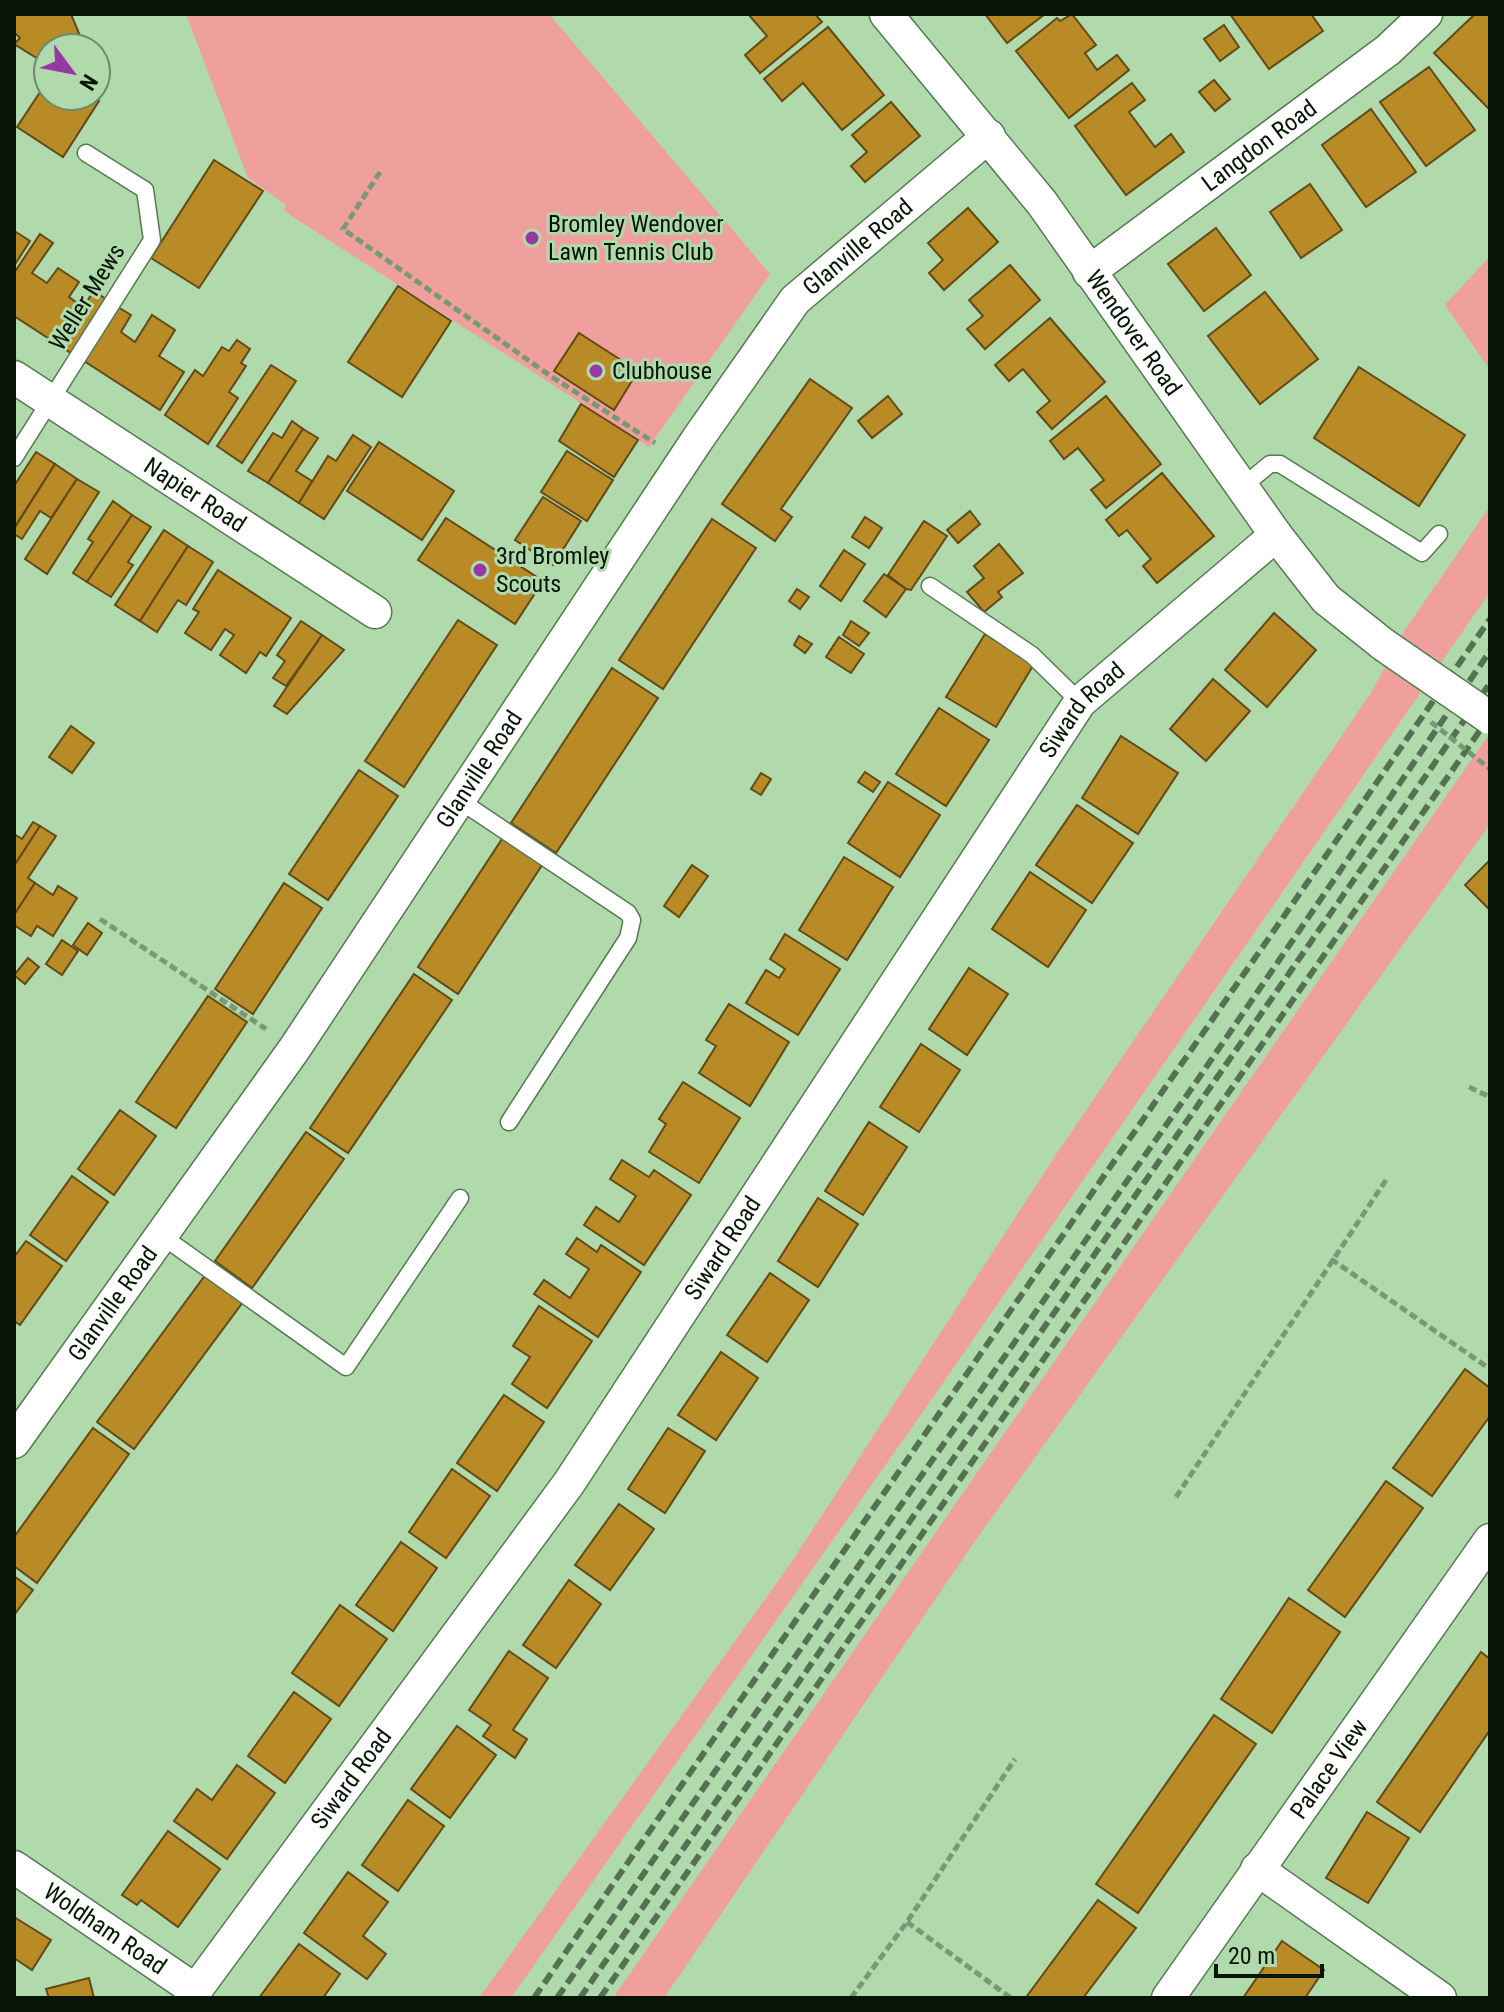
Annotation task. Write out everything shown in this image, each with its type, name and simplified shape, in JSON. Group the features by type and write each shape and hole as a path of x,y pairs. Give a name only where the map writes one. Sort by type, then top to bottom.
{"street":[{"name":"Wendover Road","path":"886,14 1042,203 1276,535 1326,599 1384,645 1490,718"},
{"name":"Langdon Road","path":"1089,272 1388,50 1426,14"},
{"name":"Glanville Road","path":"14,1442 295,1048 683,461 795,300 989,136"},
{"name":"Napier Road","path":"14,377 375,612"},
{"name":"Siward Road","path":"193,1994 569,1483 1080,702 1276,535"},
{"name":"Palace View","path":"1168,1998 1490,1540"},
{"name":"Woldham Road","path":"14,1867 193,1994"},
{"path":"1257,1869 1440,1998"}],"lane":[{"name":"Weller Mews","path":"14,458 152,240 145,190 86,153"},
{"path":"1242,487 1270,464 1280,464 1422,553 1439,534"},
{"path":"930,586 1032,655 1080,702"},
{"path":"459,800 628,913 632,920 628,938 509,1122"},
{"path":"162,1236 346,1367 460,1198"}],"path":[{"path":"380,172 343,229 552,377 683,461"},
{"path":"100,919 295,1048"},
{"path":"1469,1087 1490,1097"},
{"path":"1176,1497 1388,1177"},
{"path":"1331,1259 1490,1369"},
{"path":"851,1998 907,1922 1015,1759"},
{"path":"907,1922 1011,1998"}],"shaded area":[{"name":"Bromley Wendover Lawn Tennis Club","path":"186,14 549,14 770,274 649,447 284,211 286,205 248,178"},
{"path":"1490,256 1490,370 1445,305"},
{"path":"1490,506 1490,592 934,1396 511,1998 479,1998 791,1563 1059,1150 1371,693 1405,630"},
{"path":"1490,733 1490,824 975,1541 664,1998 613,1998"}],"building":[{"path":"14,14 71,14 78,32 32,32 32,55 14,44 20,38 14,32"},
{"path":"748,14 815,14 822,22 760,73 745,55 767,36"},
{"path":"985,14 1045,14 1007,43"},
{"path":"1072,14 1096,45 1085,53 1097,70 1117,55 1129,70 1069,118 1016,51 1057,18 1060,21"},
{"path":"1230,14 1311,14 1323,31 1269,69"},
{"path":"1475,14 1490,14 1490,110 1434,53"},
{"path":"1224,25 1239,47 1220,61 1204,39"},
{"path":"828,27 884,95 842,130 803,83 782,101 764,79"},
{"path":"1429,67 1475,130 1426,166 1380,102"},
{"path":"1214,80 1230,99 1215,111 1199,92"},
{"path":"1132,83 1145,100 1129,112 1155,147 1171,134 1184,152 1126,195 1075,126"},
{"path":"891,102 920,136 865,182 851,166 867,152 852,135"},
{"path":"32,104 32,112 92,112 63,157 17,127"},
{"path":"1371,109 1416,172 1366,207 1322,145"},
{"path":"214,160 263,191 199,288 151,258"},
{"path":"1310,184 1342,230 1301,258 1270,212"},
{"path":"968,208 998,242 944,290 929,273 943,260 928,243"},
{"path":"1216,228 1251,275 1204,311 1168,264"},
{"path":"16,232 30,241 14,266 14,235"},
{"path":"40,234 53,243 32,273 47,283 58,268 79,282 69,297 83,307 94,291 106,299 71,353 14,316 14,273"},
{"path":"1010,265 1040,300 985,349 967,329 983,316 969,300"},
{"path":"398,286 451,321 402,397 348,362"},
{"path":"1265,292 1318,359 1260,404 1208,336"},
{"path":"118,307 131,315 121,332 135,342 152,315 175,330 159,356 184,372 160,410 84,361"},
{"path":"1050,318 1105,382 1052,429 1037,412 1050,401 1023,369 1009,381 995,365"},
{"name":"Clubhouse","path":"579,333 638,371 614,410 554,371"},
{"path":"237,340 250,349 241,363 246,366 229,392 238,398 208,444 165,415 195,370 203,376 222,347 229,351"},
{"path":"271,365 296,381 242,463 217,446"},
{"path":"1359,367 1465,435 1419,506 1314,438"},
{"path":"810,379 852,408 781,509 792,517 775,541 722,504"},
{"path":"888,396 902,414 872,438 858,421"},
{"path":"1106,396 1161,464 1106,508 1091,490 1104,480 1078,448 1064,459 1050,441"},
{"path":"581,404 638,440 614,477 559,441"},
{"path":"292,421 303,429 268,483 248,471 273,433 282,438"},
{"path":"303,429 318,438 296,471 312,481 299,503 268,483"},
{"path":"353,435 371,447 324,519 299,503 328,456 336,461"},
{"path":"379,442 454,491 422,540 347,491"},
{"path":"567,451 613,480 587,521 541,492"},
{"path":"36,452 55,464 14,528 14,486"},
{"path":"55,464 77,479 51,518 40,511 22,539 14,534 14,529"},
{"path":"1162,473 1214,536 1157,583 1143,566 1151,559 1127,530 1119,536 1106,520"},
{"path":"77,479 99,492 47,574 25,559"},
{"path":"543,497 581,521 553,565 515,540"},
{"path":"113,501 132,515 87,582 73,573 93,542 88,539"},
{"path":"970,511 980,524 958,543 947,530"},
{"path":"132,515 151,527 128,562 133,565 111,597 87,582"},
{"path":"865,517 882,528 869,548 852,537"},
{"name":"3rd Bromley Scouts","path":"446,518 543,581 515,624 418,560"},
{"path":"712,519 756,548 663,689 619,660"},
{"path":"924,521 947,536 911,590 906,589 888,575"},
{"path":"164,530 188,546 140,621 115,605"},
{"path":"999,544 1023,573 998,592 1002,597 984,612 967,592 984,578 974,566"},
{"path":"188,546 213,562 186,605 178,600 157,632 140,621"},
{"path":"844,550 865,564 841,601 820,586"},
{"path":"218,570 291,618 266,656 260,652 246,673 220,655 234,635 225,629 211,650 185,633 199,612 193,609"},
{"path":"884,574 906,589 886,617 864,601"},
{"path":"797,589 809,597 800,609 789,601"},
{"path":"1274,613 1316,650 1267,707 1225,670"},
{"path":"458,620 497,645 404,787 365,761"},
{"path":"301,621 322,635 286,686 273,678 285,661 277,655"},
{"path":"851,621 869,633 859,646 843,635"},
{"path":"985,634 1034,664 996,727 946,697"},
{"path":"322,635 344,650 287,714 274,706"},
{"path":"799,636 812,644 805,653 794,645"},
{"path":"839,637 864,654 851,673 826,657"},
{"path":"612,668 658,698 556,853 511,823"},
{"path":"1213,679 1250,711 1206,761 1170,729"},
{"path":"939,708 989,740 946,806 896,774"},
{"path":"71,726 94,743 72,773 49,757"},
{"path":"1121,736 1178,773 1138,834 1082,798"},
{"path":"359,770 398,796 328,900 289,874"},
{"path":"865,772 880,782 873,792 858,782"},
{"path":"761,773 771,779 761,795 751,789"},
{"path":"888,782 940,815 900,877 848,843"},
{"path":"1077,805 1133,843 1092,903 1036,865"},
{"path":"33,822 40,826 14,866 14,834 22,839"},
{"path":"40,826 56,836 28,878 35,883 14,915 14,866"},
{"path":"506,833 546,859 458,994 418,967"},
{"path":"844,857 893,887 847,960 799,930"},
{"path":"1490,860 1490,910 1465,885"},
{"path":"692,865 708,876 679,917 664,906"},
{"path":"1030,872 1086,910 1048,967 992,929"},
{"path":"35,883 53,895 58,886 77,898 53,936 37,926 31,936 14,925 14,915"},
{"path":"284,883 322,908 253,1014 215,989"},
{"path":"88,923 102,933 87,955 73,945"},
{"path":"785,934 840,969 798,1035 746,1003 766,970 779,978 785,969 770,959"},
{"path":"62,940 78,951 62,975 46,964"},
{"path":"28,958 39,967 25,984 14,975"},
{"path":"969,968 1008,994 967,1055 929,1029"},
{"path":"414,974 452,1000 348,1153 310,1128"},
{"path":"208,996 247,1022 176,1128 136,1102"},
{"path":"729,1004 789,1042 750,1106 699,1073 716,1046 706,1040"},
{"path":"921,1044 960,1070 919,1132 880,1107"},
{"path":"683,1082 740,1118 699,1183 649,1152 666,1124 659,1119"},
{"path":"120,1110 156,1136 114,1195 78,1169"},
{"path":"869,1122 907,1147 863,1215 825,1191"},
{"path":"306,1132 344,1159 252,1288 215,1261"},
{"path":"622,1160 649,1177 654,1170 691,1195 644,1265 584,1225 596,1207 619,1222 636,1196 610,1179"},
{"path":"72,1176 108,1202 66,1261 30,1235"},
{"path":"818,1198 858,1224 818,1287 778,1261"},
{"path":"577,1238 597,1252 601,1245 641,1272 598,1337 534,1294 544,1280 570,1298 589,1269 566,1254"},
{"path":"26,1241 62,1266 20,1325 14,1321 14,1257"},
{"path":"209,1270 246,1298 134,1449 97,1422"},
{"path":"770,1273 809,1300 767,1362 727,1335"},
{"path":"539,1306 592,1341 547,1408 512,1384 530,1357 513,1346"},
{"path":"721,1352 758,1378 716,1440 678,1415"},
{"path":"1465,1369 1490,1388 1490,1416 1432,1496 1393,1468"},
{"path":"504,1395 544,1422 497,1491 457,1463"},
{"path":"93,1428 129,1454 37,1583 14,1566 14,1537"},
{"path":"668,1428 705,1451 665,1513 628,1489"},
{"path":"452,1469 490,1496 446,1558 409,1532"},
{"path":"1386,1481 1423,1508 1345,1617 1308,1590"},
{"path":"619,1504 654,1529 610,1590 575,1565"},
{"path":"401,1542 437,1568 393,1631 356,1605"},
{"path":"14,1576 33,1590 14,1615"},
{"path":"569,1580 601,1604 556,1668 523,1645"},
{"path":"1289,1598 1340,1632 1272,1733 1221,1699"},
{"path":"340,1605 387,1639 339,1706 292,1673"},
{"path":"509,1651 548,1678 513,1730 527,1739 515,1758 483,1736 491,1725 469,1710"},
{"path":"1481,1652 1490,1659 1490,1730 1420,1832 1377,1802"},
{"path":"294,1692 331,1719 285,1783 248,1756"},
{"path":"1214,1715 1256,1744 1138,1913 1096,1884"},
{"path":"457,1726 496,1755 450,1818 411,1789"},
{"path":"237,1765 275,1793 227,1859 174,1821 197,1789 212,1800"},
{"path":"408,1800 444,1826 398,1891 362,1865"},
{"path":"1367,1812 1409,1838 1368,1903 1326,1878"},
{"path":"168,1831 220,1869 178,1927 141,1900 137,1905 122,1895"},
{"path":"348,1872 388,1902 363,1936 386,1954 367,1979 304,1933"},
{"path":"1098,1900 1136,1928 1083,1998 1027,1996"},
{"path":"14,1917 51,1940 32,1970 14,1958"},
{"path":"1282,1941 1324,1970 1305,1998 1243,1998"},
{"path":"299,1944 340,1974 323,1998 259,1998"},
{"path":"89,1978 94,1998 49,1998 46,1989"}],"railway":[{"path":"534,1998 1490,619"},
{"path":"557,1998 1194,1085 1490,651"},
{"path":"580,1998 1490,683"},
{"path":"600,1998 1490,716"}],"place":[{"name":"Bromley Wendover Lawn Tennis Club","path":"532,238"},
{"name":"Clubhouse","path":"596,371"},
{"name":"3rd Bromley Scouts","path":"480,570"}]}
